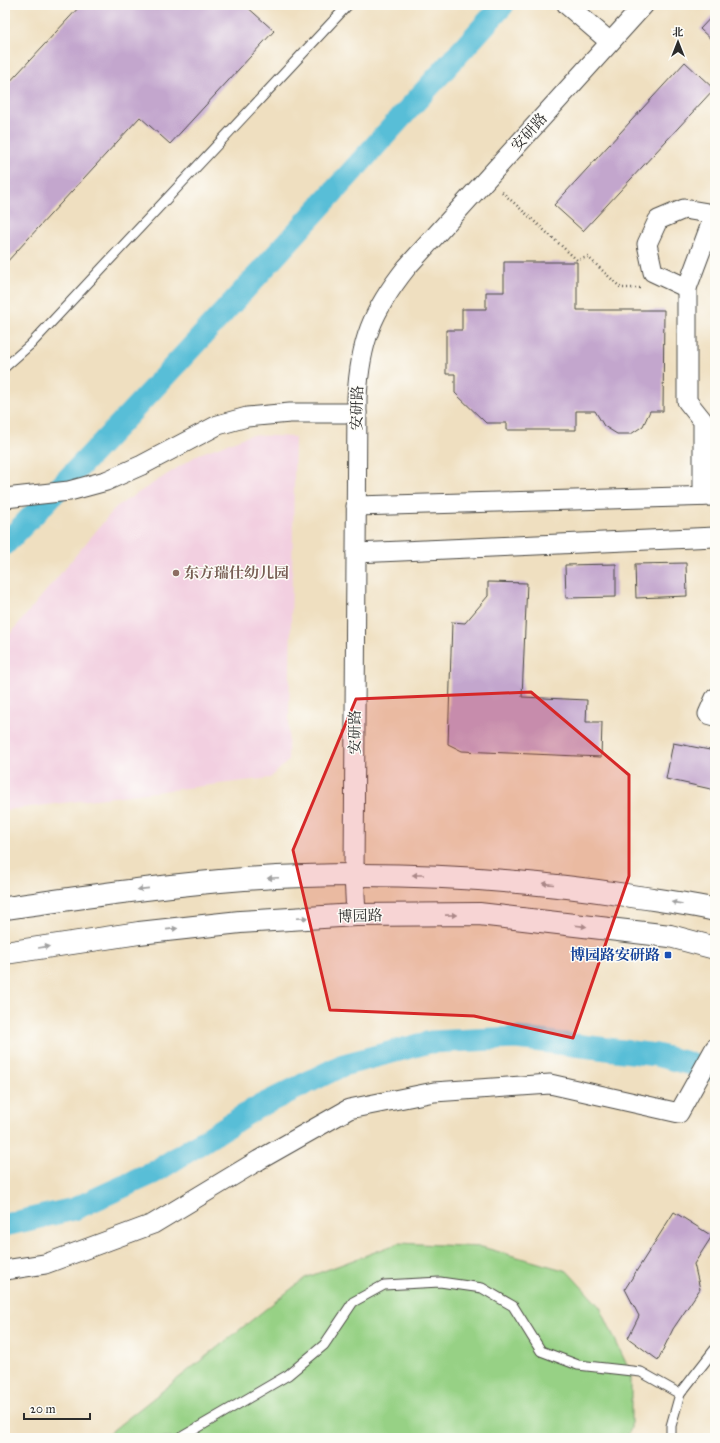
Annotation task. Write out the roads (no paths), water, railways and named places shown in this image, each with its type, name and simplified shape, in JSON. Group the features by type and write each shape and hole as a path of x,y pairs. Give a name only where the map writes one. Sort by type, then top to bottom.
{"main road":[{"path":"5,908 120,892 236,880 354,874 440,875 560,885 715,910"},
{"name":"博园路","path":"5,953 139,933 224,924 356,915 479,914 670,936 715,948"}],"street":[{"path":"567,5 610,42"},
{"name":"安研路","path":"356,915 354,874 356,413 358,379 365,340 378,308 407,267 644,5"},
{"path":"356,506 709,496 703,421 688,401 688,288 713,223 684,209 658,220 647,244 653,272 688,288"},
{"path":"5,498 69,491 106,481 142,465 218,425 247,417 290,413 356,413"},
{"path":"356,553 715,537"},
{"path":"715,698 708,714 715,716"},
{"path":"5,1270 45,1264 153,1224 259,1160 349,1109 434,1092 550,1084 679,1113 715,1048"}],"lane":[{"path":"5,367 31,344 348,5"},
{"path":"180,1438 288,1375 324,1345 353,1302 384,1285 440,1282 482,1288 513,1306 541,1351 578,1365 641,1372 680,1394"},
{"path":"672,1438 672,1426 680,1394 715,1349"}],"waterway":[{"path":"5,544 194,344 503,5"},
{"path":"5,1225 74,1209 153,1173 256,1108 343,1065 430,1042 517,1038 656,1055 715,1070"}],"place":[{"name":"东方瑞仕幼儿园","path":"176,573"},
{"name":"博园路安研路","path":"668,955"}]}
